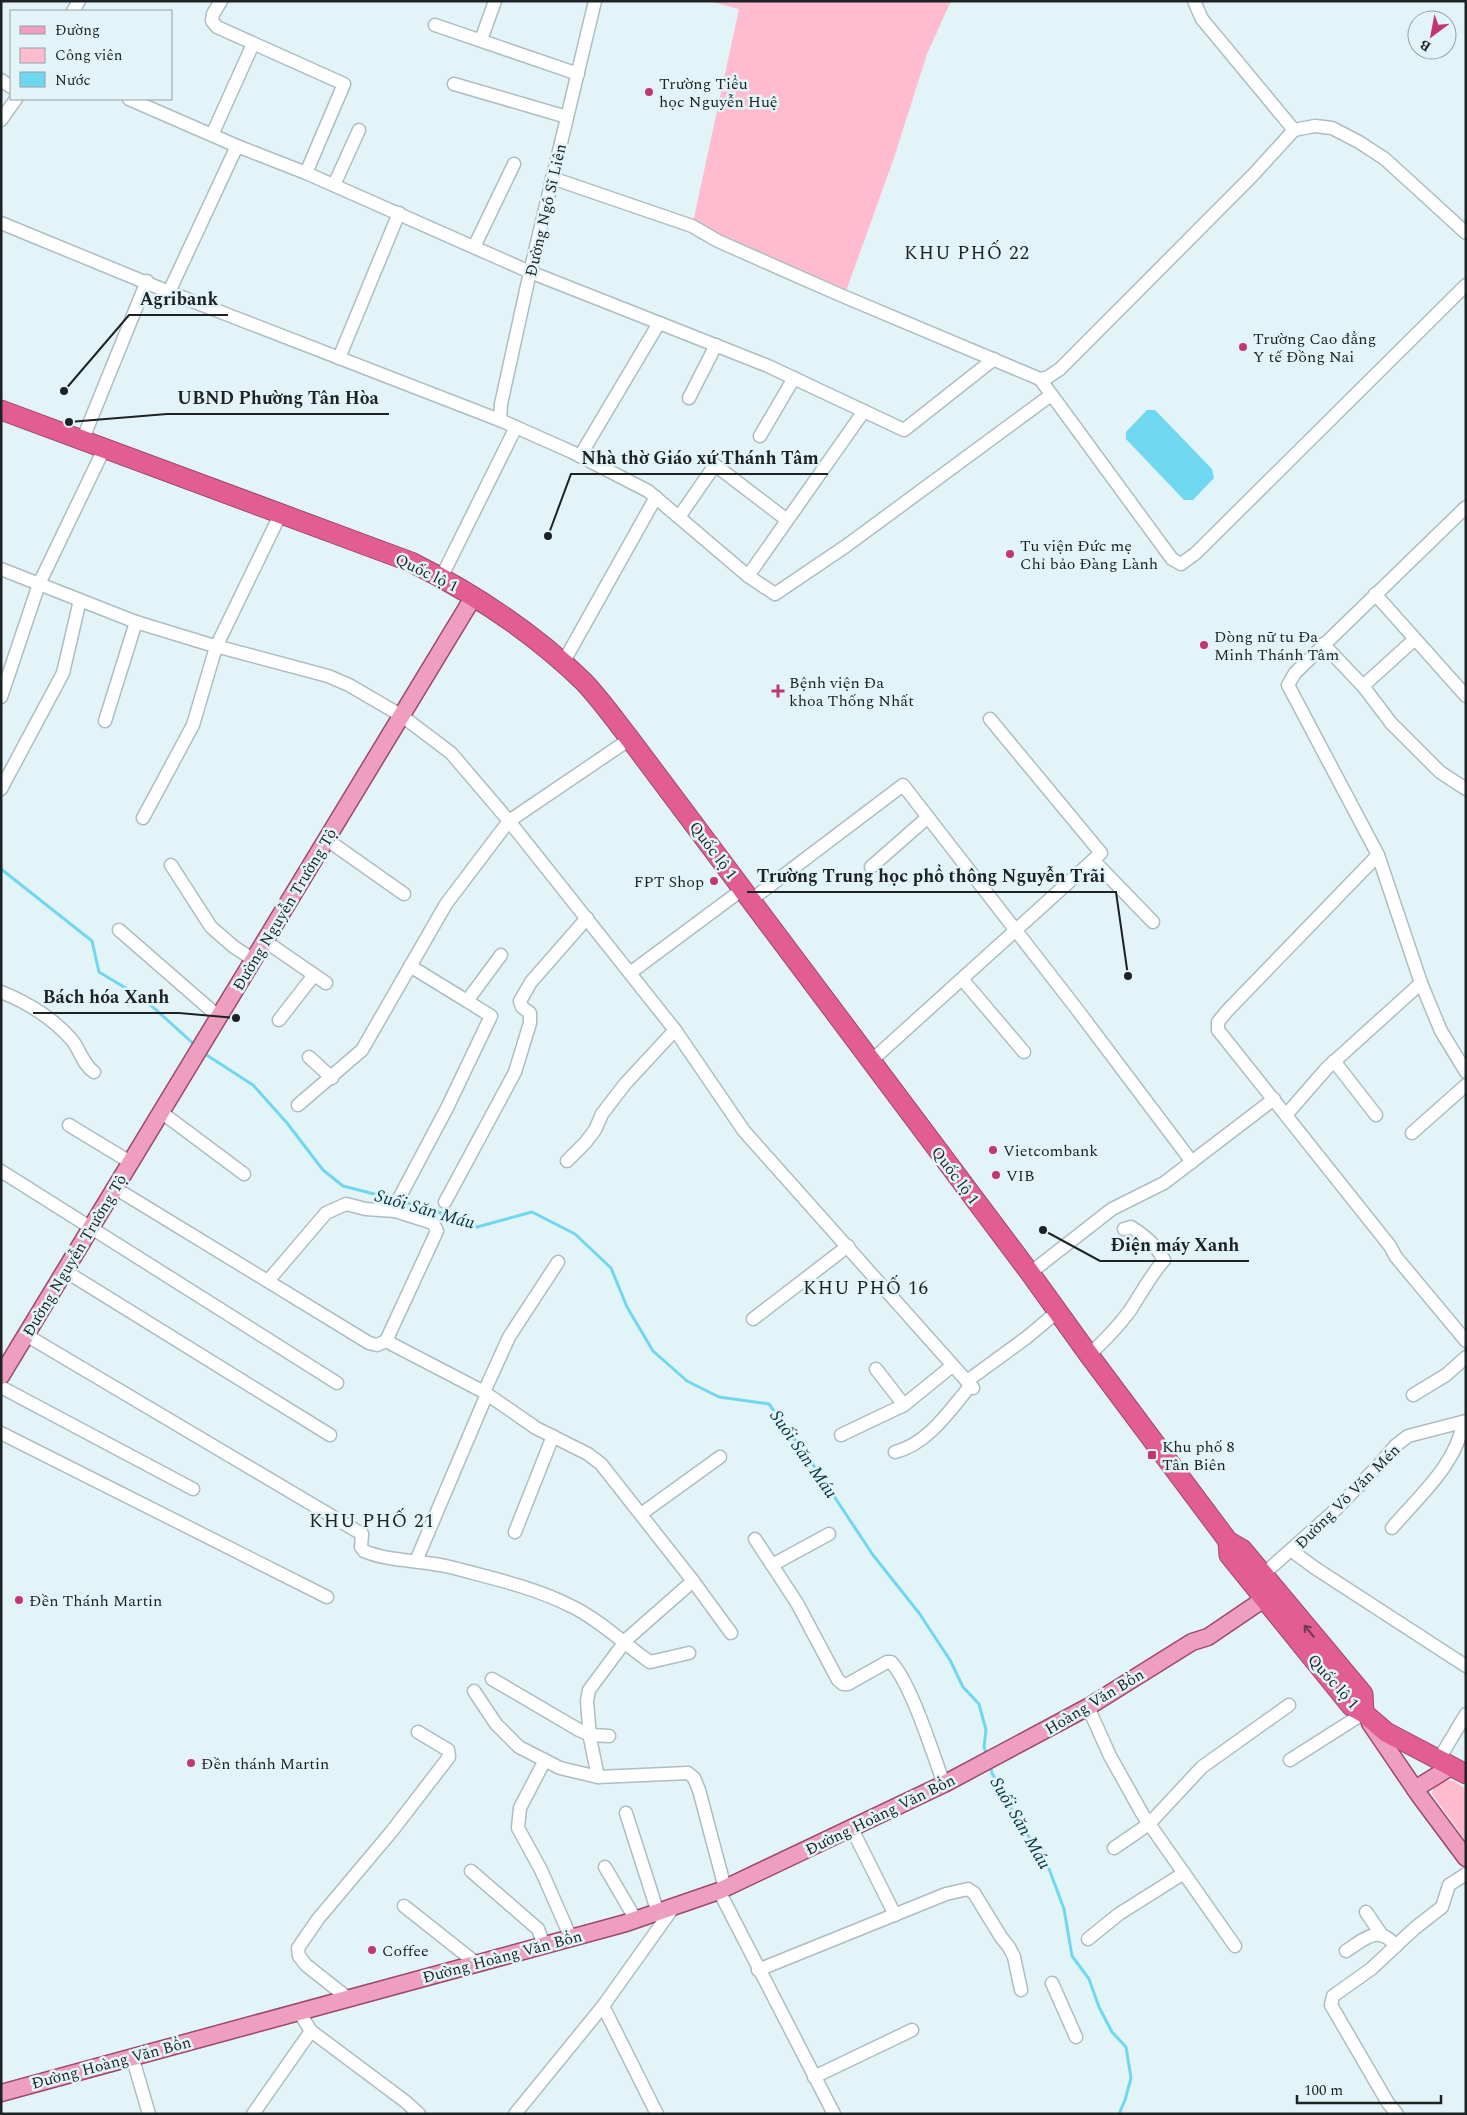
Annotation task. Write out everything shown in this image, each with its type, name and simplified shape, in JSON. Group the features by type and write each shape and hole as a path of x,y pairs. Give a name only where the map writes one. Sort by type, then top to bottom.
{"highway":[{"name":"Quốc lộ 1","path":"1,410 411,562 474,596 563,663 584,683 630,739 1228,1541 1242,1549 1263,1587 1363,1694 1364,1713"},
{"path":"1364,1713 1386,1732 1452,1766"}],"main road":[{"name":"Đường Nguyễn Trường Tộ","path":"1,1376 474,596"},
{"name":"Hoàng Văn Bổn","path":"988,1761 1088,1707 1192,1642 1208,1637 1263,1587"},
{"path":"1364,1713 1415,1789 1466,1858"},
{"name":"Đường Hoàng Văn Bổn","path":"1,2092 636,1920 722,1890 988,1761"},
{"path":"1415,1789 1452,1766"}],"street":[{"path":"221,1 213,14 212,21 217,27 344,84 306,173"},
{"path":"481,40 496,1"},
{"name":"Đường Ngô Sĩ Liên","path":"500,420 501,404 530,272 595,1"},
{"path":"1194,1 1202,19 1294,130"},
{"path":"435,25 578,74"},
{"path":"212,135 253,44"},
{"path":"454,84 567,117"},
{"path":"1,120 15,100"},
{"path":"131,100 400,213 530,272 716,345 794,378 904,430 994,359"},
{"path":"1040,379 1048,377 1060,369 1253,175 1294,130 1315,126 1332,128 1359,142 1385,158 1466,233"},
{"path":"334,185 359,130"},
{"path":"169,292 237,146"},
{"path":"474,247 514,164"},
{"path":"552,178 692,226 718,241 838,294 1040,379 1172,559 1181,564 1196,553 1466,285"},
{"path":"339,358 400,213"},
{"path":"1,223 147,281 169,292 500,420 580,456 648,491 748,576 775,594 854,540 1051,395"},
{"path":"82,441 147,281"},
{"path":"580,456 659,323"},
{"path":"689,398 716,345"},
{"path":"760,436 794,378"},
{"path":"748,576 864,411"},
{"path":"441,578 516,427"},
{"path":"1,697 39,584 104,449"},
{"path":"679,517 714,466 787,520"},
{"path":"563,663 656,497"},
{"path":"143,818 193,725 216,647 281,513"},
{"path":"1463,515 1375,594 1323,644 1294,673 1288,684 1378,855 1421,983 1440,1031 1461,1056 1466,1072"},
{"path":"1,569 136,622 216,647 328,676 349,684 402,716 451,753 509,821 675,1030 744,1131 970,1385"},
{"path":"1375,594 1466,696"},
{"path":"1,789 63,673 80,600"},
{"path":"105,721 136,622"},
{"path":"1364,686 1415,639"},
{"path":"1323,644 1364,686 1391,723 1440,772 1466,789"},
{"path":"871,1061 1101,852 990,720"},
{"path":"298,1105 332,1078 362,1050 446,904 509,821 630,739"},
{"path":"630,973 747,895 903,785 1192,1162"},
{"path":"870,867 928,817"},
{"path":"326,840 404,894"},
{"path":"1378,855 1218,1022 1218,1030 1396,1257 1466,1341"},
{"path":"1093,860 1153,922"},
{"path":"171,865 211,927 234,947 254,960"},
{"path":"445,1202 515,1072 530,1023 530,1013 522,1008 520,1001 531,982 587,918"},
{"path":"119,930 219,1017"},
{"path":"265,941 326,984"},
{"path":"467,1001 501,955"},
{"path":"398,1203 492,1016 410,966"},
{"path":"279,1020 314,974"},
{"path":"962,979 1024,1052"},
{"path":"1286,1115 1334,1061 1421,983"},
{"path":"1,992 27,1004 54,1023 71,1039 87,1066 94,1072"},
{"path":"567,1161 595,1130 602,1114 624,1084 675,1030"},
{"path":"309,1057 332,1078"},
{"path":"1334,1061 1376,1115"},
{"path":"1412,1133 1466,1085"},
{"path":"1030,1273 1112,1209 1164,1183 1274,1100"},
{"path":"161,1112 244,1174"},
{"path":"69,1126 130,1162"},
{"path":"1,1172 337,1383"},
{"path":"115,1188 369,1343 377,1345 386,1341 437,1231 433,1223 398,1203 366,1209 346,1204 326,1213 268,1281"},
{"path":"1089,1356 1114,1331 1130,1310 1156,1268 1164,1260 1157,1249 1140,1232 1131,1227 1124,1229"},
{"path":"753,1319 848,1246"},
{"path":"416,1561 509,1337 558,1262"},
{"path":"65,1270 330,1435"},
{"path":"896,1452 909,1449 921,1441 970,1385 1057,1312"},
{"path":"26,1334 362,1534 361,1547 364,1551 445,1566 505,1581 542,1594 573,1607 625,1641 650,1662 689,1653"},
{"path":"386,1341 485,1393 536,1428 588,1454 601,1464 693,1580 731,1634"},
{"path":"1413,1395 1446,1375 1466,1357"},
{"path":"841,1435 904,1405 952,1366"},
{"path":"876,1369 904,1405"},
{"path":"1,1386 193,1489"},
{"path":"1392,1528 1454,1454 1461,1438 1465,1421"},
{"name":"Đường Võ Văn Mén","path":"1263,1587 1292,1551 1379,1465 1394,1446 1408,1436 1465,1421"},
{"path":"1,1433 327,1597"},
{"path":"515,1532 553,1436"},
{"path":"641,1514 720,1457"},
{"path":"772,1565 829,1534"},
{"path":"755,1539 797,1603 838,1680 848,1684 887,1662 891,1662 895,1666 909,1694 944,1784"},
{"path":"1292,1551 1314,1568 1466,1666"},
{"path":"598,1777 590,1735 587,1701 589,1690 625,1641 693,1580"},
{"path":"492,1679 590,1735 609,1736"},
{"path":"474,1691 496,1724 519,1747 560,1768 598,1777 688,1772 694,1778 722,1890 758,1970 833,2113"},
{"path":"1114,1848 1149,1824 1202,1767 1289,1705"},
{"path":"1088,1707 1110,1756 1149,1824 1235,1946"},
{"path":"1290,1760 1364,1713"},
{"path":"1452,1766 1466,1714"},
{"path":"349,1999 306,1965 299,1956 298,1948 318,1919 392,1830 449,1756 450,1753 447,1749 418,1732"},
{"path":"545,1760 520,1808 518,1828 541,1870 571,1938"},
{"path":"515,2114 604,2006 665,1910 626,1813"},
{"path":"851,1828 895,1915"},
{"path":"606,1867 636,1920"},
{"path":"471,1871 538,1929 544,1945"},
{"path":"1088,1939 1119,1914 1184,1873"},
{"path":"1397,2114 1388,2103 1331,2005 1331,2001 1333,1996 1371,1969 1442,1907 1450,1885 1466,1874"},
{"path":"758,1970 946,1894 968,1889 974,1893 1009,1947 1014,1957 1021,1990"},
{"path":"404,1906 476,1963"},
{"path":"1366,1912 1380,1934"},
{"path":"1346,1951 1374,1934 1389,1937 1396,1946"},
{"path":"1052,1983 1076,2037"},
{"path":"604,2006 658,2114"},
{"path":"299,2012 311,2031 406,2102 419,2114"},
{"path":"814,2076 912,2030"},
{"path":"253,2114 311,2031"},
{"path":"132,2056 149,2114"}],"green space":[{"path":"708,1 951,1 927,54 894,158 845,294 693,222 739,9"},
{"path":"1448,1780 1454,1781 1466,1789 1466,1841 1432,1794 1434,1786"}],"water":[{"path":"1147,410 1155,410 1212,469 1214,478 1193,500 1184,500 1126,439 1126,432"}],"waterway":[{"name":"Suối Săn Máu","path":"1,869 92,941 99,972 144,999 196,1046"},
{"name":"Suối Săn Máu","path":"202,1052 253,1085 287,1123 323,1170 343,1186 394,1199"},
{"name":"Suối Săn Máu","path":"400,1201 433,1210 477,1227 532,1212 575,1234 611,1268 627,1307 653,1351 687,1381 719,1397 769,1404 816,1469 873,1555 919,1613 950,1660 963,1687 979,1704 986,1730 984,1747 987,1756"},
{"name":"Suối Săn Máu","path":"990,1765 992,1773 1014,1814 1048,1866 1064,1909 1072,1956 1089,1979 1099,2007 1112,2032 1126,2047 1131,2078 1119,2114"}],"place":[{"name":"Trường Tiểu học Nguyễn Huệ","path":"649,92"},
{"name":"Trường Cao đẳng Y tế Đồng Nai","path":"1243,347"},
{"name":"Agribank","path":"64,391"},
{"name":"UBND Phường Tân Hòa","path":"69,422"},
{"name":"Nhà thờ Giáo xứ Thánh Tâm","path":"548,536"},
{"name":"Tu viện Đức mẹ Chỉ bảo Đàng Lành","path":"1010,554"},
{"name":"Dòng nữ tu Đa Minh Thánh Tâm","path":"1204,645"},
{"name":"Bệnh viện Đa khoa Thống Nhất","path":"778,691"},
{"name":"FPT Shop","path":"714,881"},
{"name":"Trường Trung học phổ thông Nguyễn Trãi","path":"1128,976"},
{"name":"Bách hóa Xanh","path":"236,1018"},
{"name":"Vietcombank","path":"993,1150"},
{"name":"VIB","path":"996,1175"},
{"name":"Điện máy Xanh","path":"1043,1230"},
{"name":"Khu phố 8 Tân Biên","path":"1152,1455"},
{"name":"Đền Thánh Martin","path":"19,1600"},
{"name":"Đền thánh Martin","path":"191,1763"},
{"name":"Coffee","path":"372,1950"}],"district":[{"name":"KHU PHỐ 22","path":"967,252"},
{"name":"KHU PHỐ 16","path":"866,1287"},
{"name":"KHU PHỐ 21","path":"372,1520"}]}
